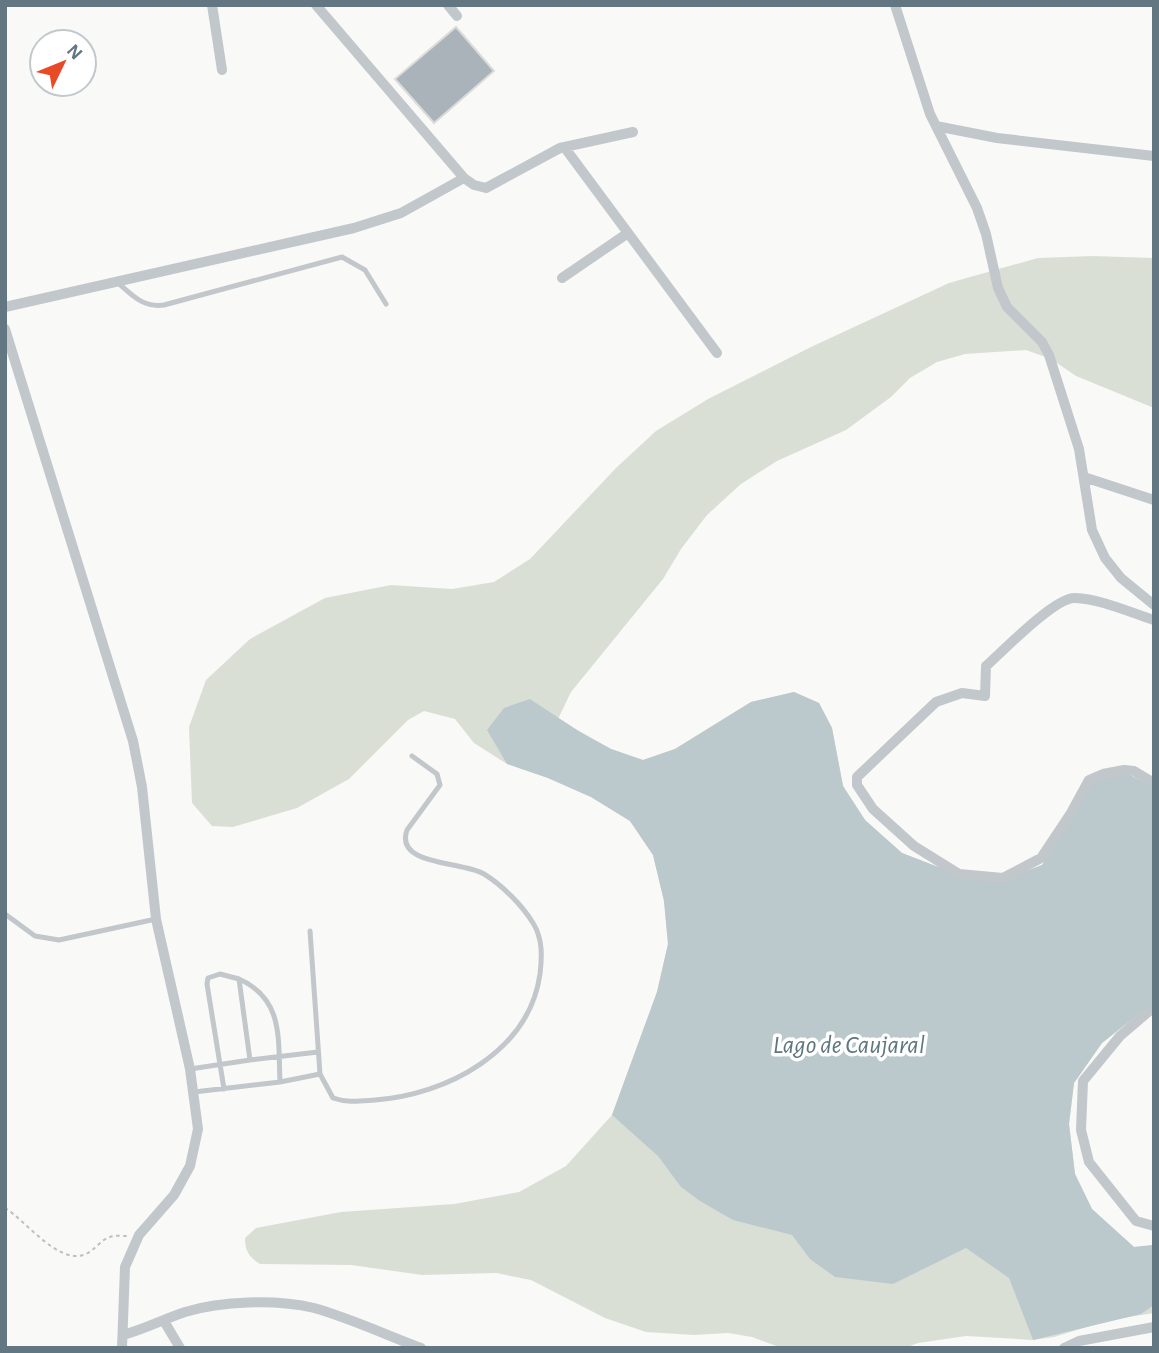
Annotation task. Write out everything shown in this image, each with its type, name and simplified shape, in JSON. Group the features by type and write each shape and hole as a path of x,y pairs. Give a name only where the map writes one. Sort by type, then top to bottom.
{"street":[{"path":"212,5 222,70"},
{"path":"316,5 464,178 474,185 486,188 561,148 634,132"},
{"path":"448,5 457,16"},
{"path":"895,5 936,126 977,208 986,234 998,288 1007,307 1042,342 1049,355 1079,449 1091,530 1105,558 1121,578 1154,606"},
{"path":"936,126 997,138 1154,156"},
{"path":"565,148 717,353"},
{"path":"5,307 354,228 401,213 464,178"},
{"path":"562,278 628,233"},
{"path":"5,329 133,741 142,788 156,919 194,1092 198,1129 190,1166 174,1195 139,1235 125,1268 122,1348"},
{"path":"1084,477 1154,500"},
{"path":"1154,620 1072,597 1055,604 986,666 985,696 962,693 936,702 857,777 857,785 873,809 914,846 959,874 1003,878 1041,858 1089,780 1124,770 1134,771 1154,783"},
{"path":"1154,1007 1120,1036 1083,1081 1081,1130 1089,1162 1136,1221 1154,1226"},
{"path":"123,1335 185,1312 232,1304 276,1303 314,1308 421,1348"},
{"path":"164,1321 180,1348"},
{"path":"1063,1348 1079,1341 1154,1327"}],"lane":[{"path":"117,282 140,302 153,306 164,305 342,257 365,270 386,304"},
{"path":"310,931 320,1074 332,1098 342,1101 398,1098 442,1086 464,1076 509,1040 522,1023 537,993 542,945 534,924 522,908 483,873 416,856 407,849 404,838 407,830 440,785 437,774 412,756"},
{"path":"5,914 35,936 59,940 156,919"},
{"path":"224,1089 206,984 208,978 220,974 239,979 260,990 271,1006 278,1038 280,1082"},
{"path":"239,979 250,1060"},
{"path":"190,1069 318,1052"},
{"path":"194,1092 280,1082 320,1074"}],"path":[{"path":"5,1208 50,1245 71,1257 88,1254 109,1237 139,1235"}],"shaded area":[{"path":"1038,258 1154,258 1154,408 1076,376 1051,359 1026,350 965,354 937,362 910,378 891,397 846,430 777,461 741,484 707,515 681,549 663,579 571,692 558,719 611,749 643,760 675,749 751,702 794,692 819,703 832,728 843,786 865,820 902,853 959,875 1002,880 1042,865 1071,820 1154,1002 1102,1043 1074,1083 1069,1124 1075,1174 1092,1209 1134,1247 1151,1246 1154,1242 1154,1313 1110,1320 1054,1337 1033,1340 966,1336 918,1343 905,1348 782,1348 752,1337 728,1333 694,1335 646,1332 605,1318 531,1280 496,1273 422,1275 351,1265 260,1264 253,1259 248,1253 245,1238 256,1228 341,1212 454,1204 519,1192 566,1166 612,1115 657,992 668,944 664,901 653,855 630,821 591,797 507,764 474,743 455,719 424,711 408,720 349,779 297,808 233,827 212,826 192,803 189,727 206,680 250,639 325,598 391,585 452,589 494,582 530,559 616,468 656,431 708,399 811,347 949,283"}],"water":[{"name":"Lago de Caujaral","path":"794,692 819,703 832,728 843,786 865,820 902,853 959,875 1002,880 1042,865 1071,820 1090,783 1122,771 1154,787 1154,1002 1102,1043 1074,1083 1069,1124 1075,1174 1092,1209 1134,1247 1152,1245 1154,1248 1154,1305 1141,1314 1033,1340 1009,1278 966,1248 893,1284 835,1277 810,1259 792,1235 733,1220 700,1201 681,1187 658,1156 612,1115 657,992 668,944 664,901 653,855 630,821 591,797 507,764 487,730 504,708 530,699 611,749 643,760 675,749 751,702"}],"building":[{"path":"456,27 494,71 434,123 395,79"}]}
